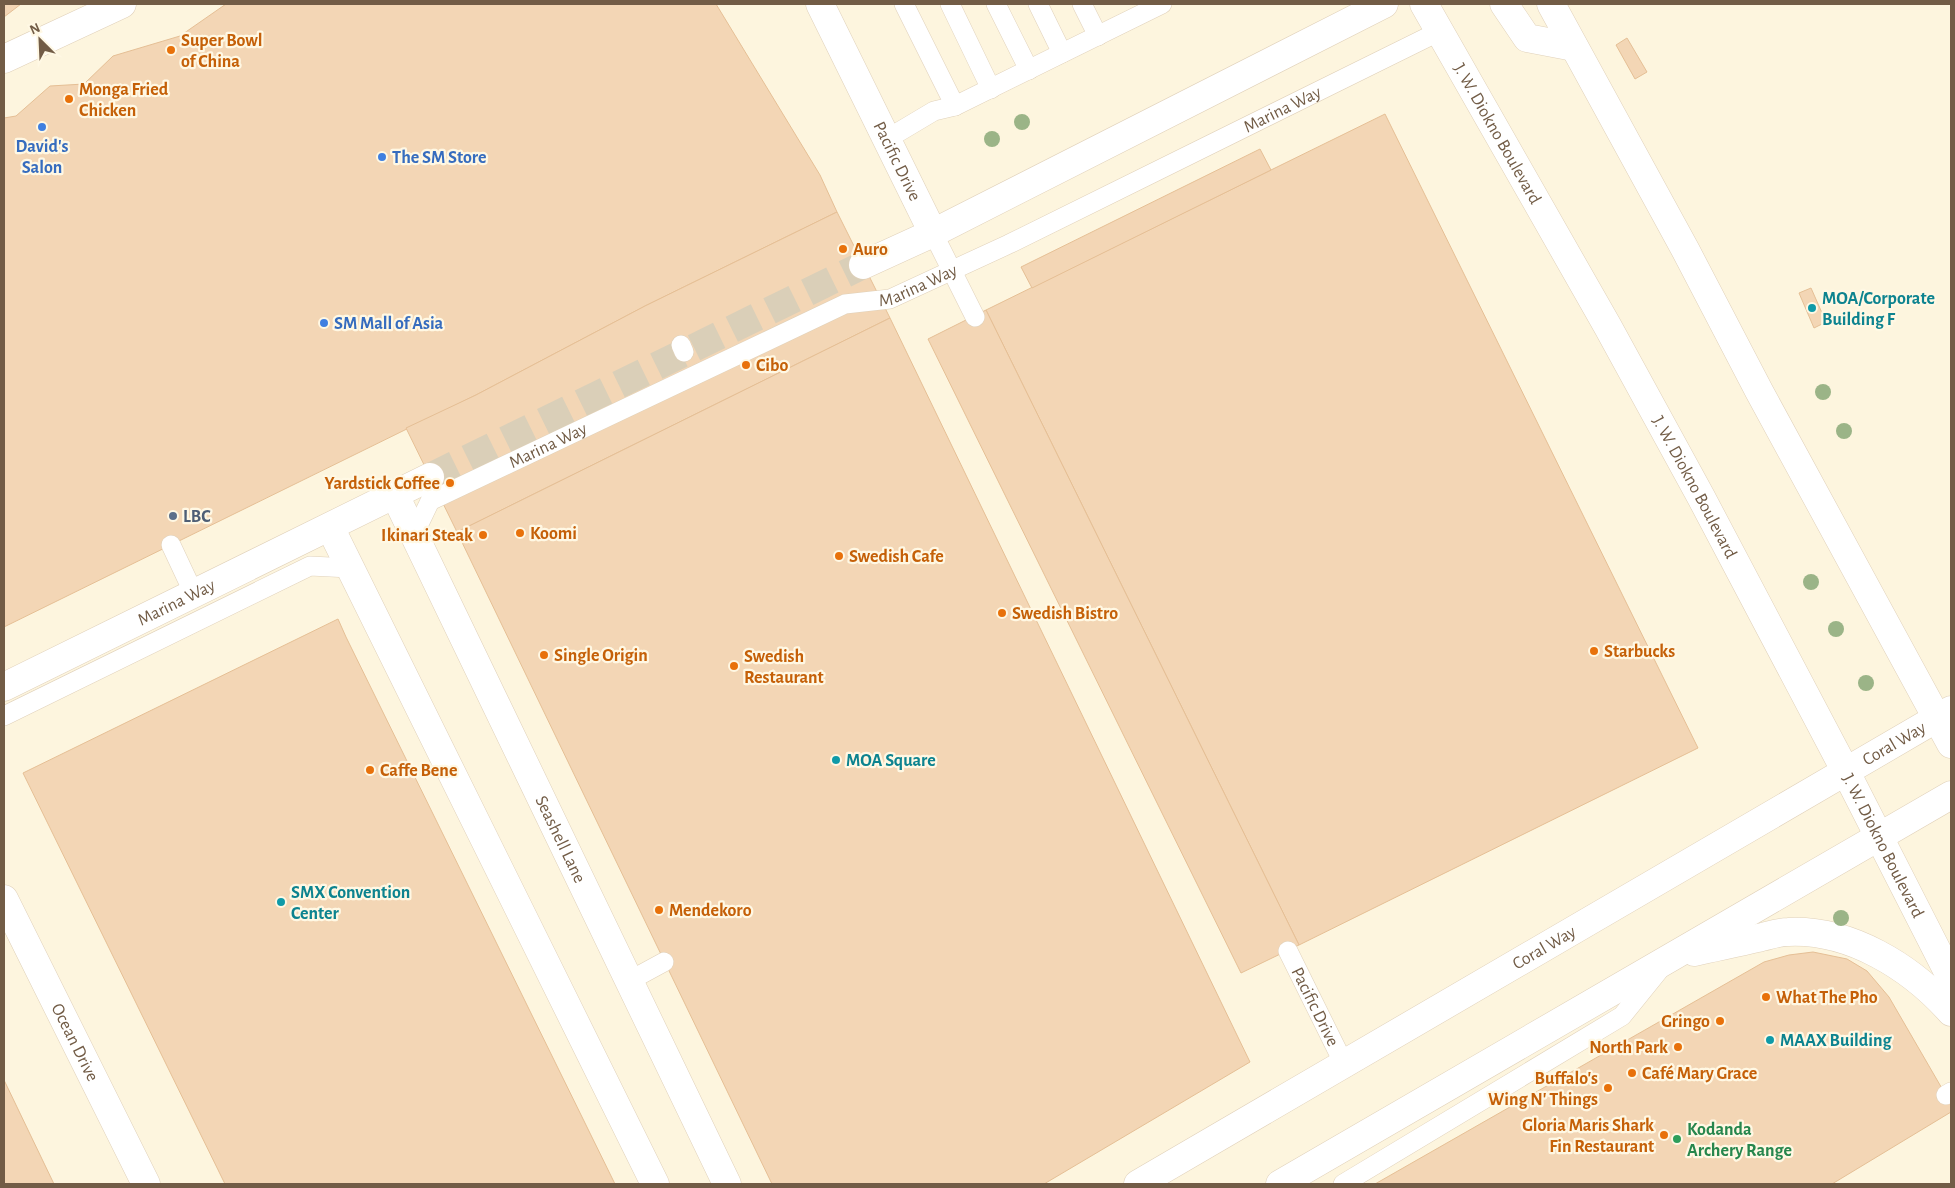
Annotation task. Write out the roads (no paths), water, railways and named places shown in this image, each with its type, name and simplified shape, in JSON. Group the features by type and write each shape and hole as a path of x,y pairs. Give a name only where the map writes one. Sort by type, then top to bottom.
{"street":[{"path":"4,59 122,4"},
{"name":"Pacific Drive","path":"820,4 933,233"},
{"name":"Marina Way","path":"863,265 933,233 1384,4"},
{"name":"J. W. Diokno Boulevard","path":"1424,4 1608,327 1701,497 1846,772 1951,978"},
{"path":"1504,4 1527,38 1574,47"},
{"path":"1551,4 1944,714 1951,744"},
{"name":"Marina Way","path":"4,687 430,477"},
{"name":"Seashell Lane","path":"395,495 727,1184"},
{"path":"330,527 655,1184"},
{"name":"Coral Way","path":"1138,1184 1944,714"},
{"path":"1280,1184 1951,795"},
{"name":"Ocean Drive","path":"4,900 146,1184"},
{"path":"1670,958 1787,932 1826,934 1850,941 1891,961 1936,994 1951,1012"}],"lane":[{"path":"904,4 955,106"},
{"path":"950,4 991,89"},
{"path":"996,4 1029,70"},
{"path":"1038,4 1062,53"},
{"path":"1082,4 1098,36"},
{"path":"887,139 934,111 955,106 1098,36 1135,10 1162,4"},
{"name":"Marina Way","path":"418,543 419,524 430,501 844,304 890,299 1009,244 1440,31"},
{"name":"Pacific Drive","path":"933,233 975,317"},
{"path":"172,545 194,594"},
{"name":"Marina Way","path":"4,716 310,566 350,568"},
{"name":"Pacific Drive","path":"1288,951 1344,1064"},
{"path":"1343,1184 1622,1016 1670,958"},
{"path":"628,980 664,962"}],"tunnel":[{"path":"430,477 863,265"}],"place":[{"name":"Super Bowl of China","path":"171,50"},
{"name":"Monga Fried Chicken","path":"69,99"},
{"name":"David's Salon","path":"42,127"},
{"name":"The SM Store","path":"382,157"},
{"name":"Auro","path":"843,249"},
{"name":"MOA/Corporate Building F","path":"1812,308"},
{"name":"SM Mall of Asia","path":"324,323"},
{"name":"Cibo","path":"746,365"},
{"name":"Yardstick Coffee","path":"450,483"},
{"name":"LBC","path":"173,516"},
{"name":"Koomi","path":"520,533"},
{"name":"Ikinari Steak","path":"483,535"},
{"name":"Swedish Cafe","path":"839,556"},
{"name":"Swedish Bistro","path":"1002,613"},
{"name":"Starbucks","path":"1594,651"},
{"name":"Single Origin","path":"544,655"},
{"name":"Swedish Restaurant","path":"734,666"},
{"name":"MOA Square","path":"836,760"},
{"name":"Caffe Bene","path":"370,770"},
{"name":"SMX Convention Center","path":"281,902"},
{"name":"Mendekoro","path":"659,910"},
{"name":"What The Pho","path":"1766,997"},
{"name":"Gringo","path":"1720,1021"},
{"name":"MAAX Building","path":"1770,1040"},
{"name":"North Park","path":"1678,1047"},
{"name":"Café Mary Grace","path":"1632,1073"},
{"name":"Buffalo's Wing N' Things","path":"1608,1088"},
{"name":"Gloria Maris Shark Fin Restaurant","path":"1664,1135"},
{"name":"Kodanda Archery Range","path":"1677,1139"}]}
